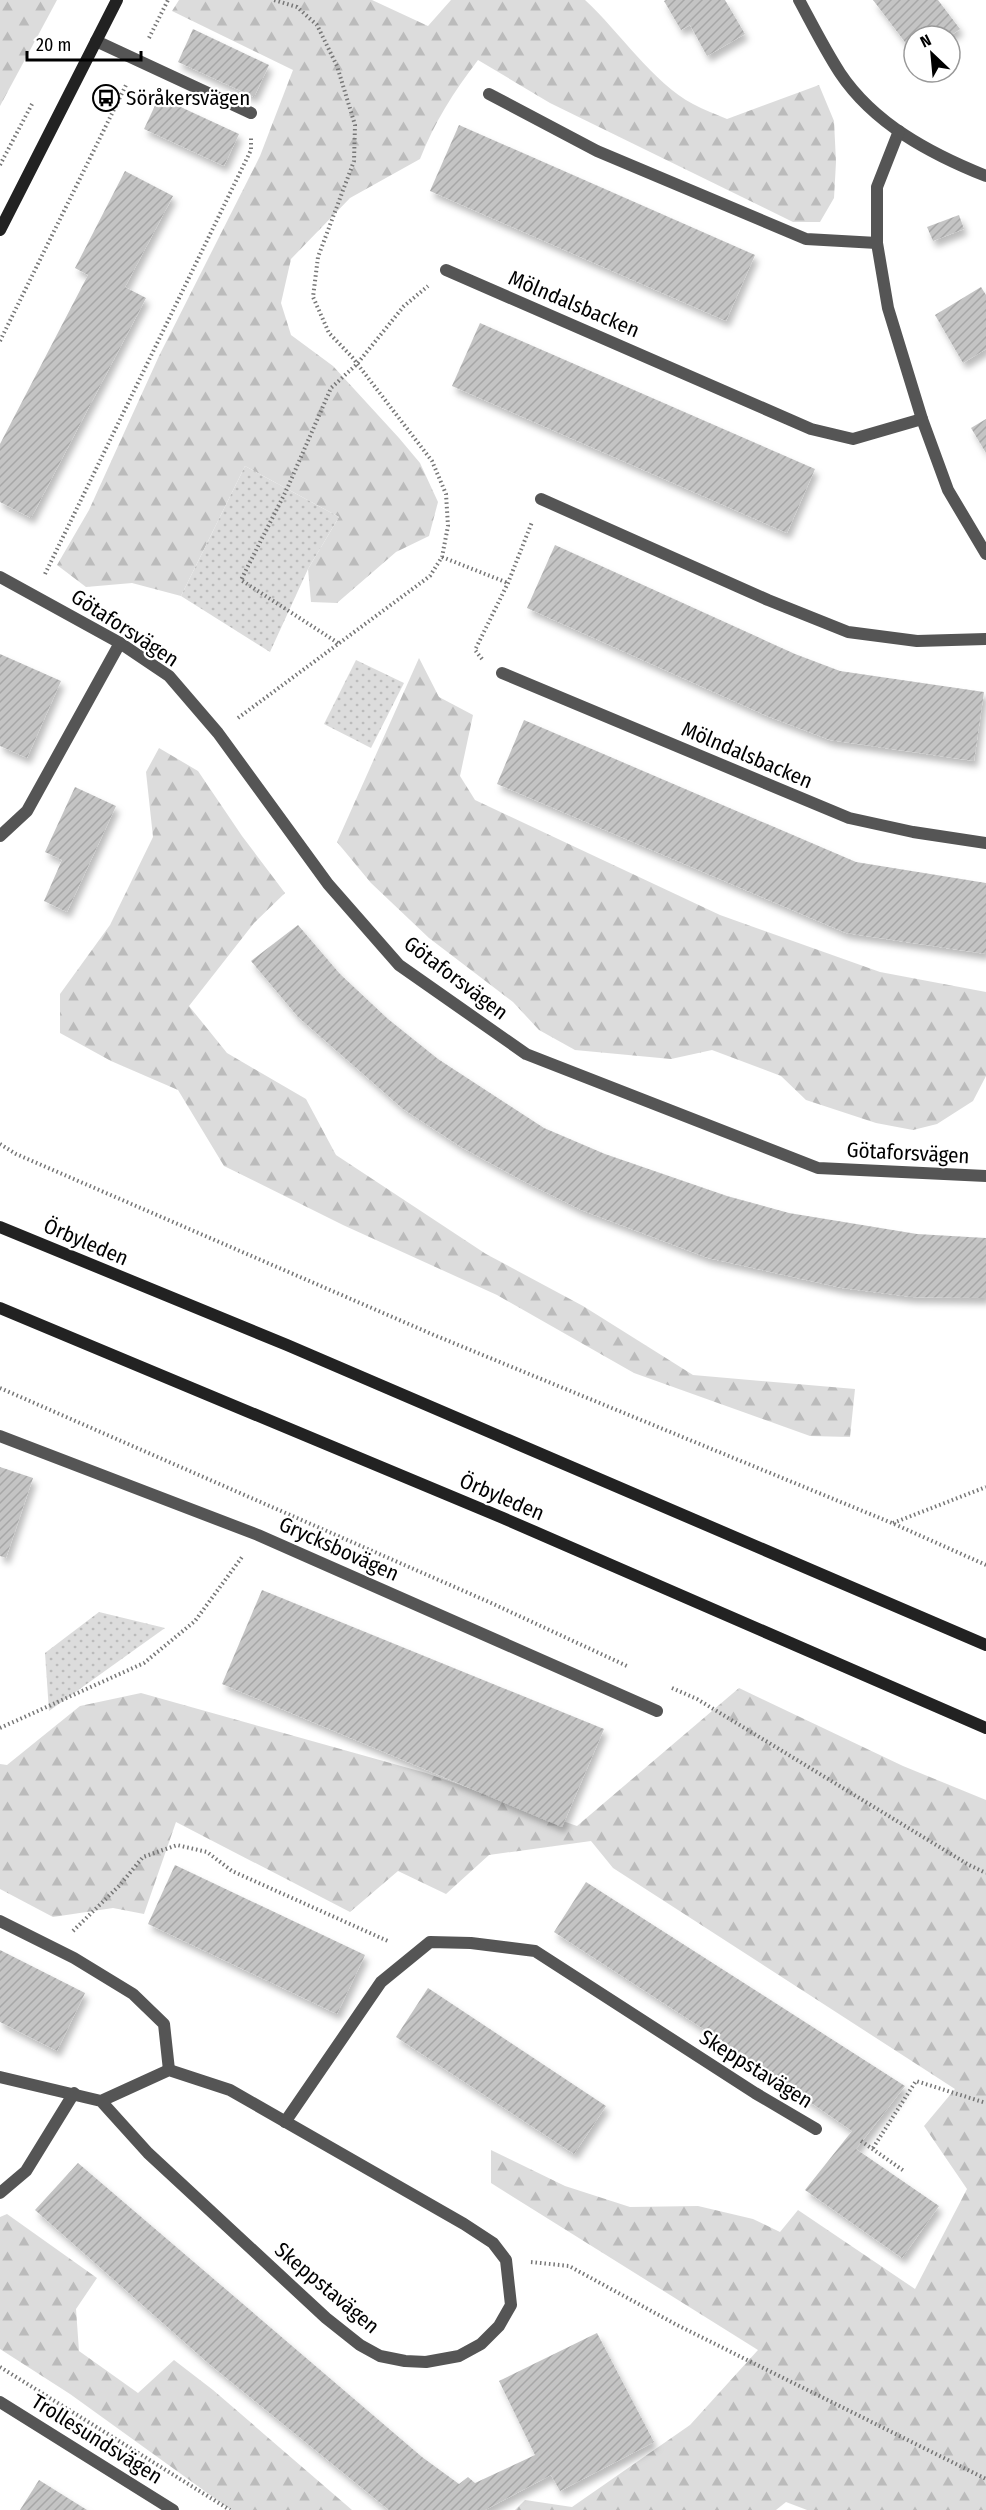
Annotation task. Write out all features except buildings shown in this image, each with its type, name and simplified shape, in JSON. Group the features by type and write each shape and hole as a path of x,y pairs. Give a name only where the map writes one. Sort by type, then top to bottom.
{"main road":[{"path":"0,230 117,0"},
{"name":"Örbyleden","path":"0,1227 287,1345 986,1645"},
{"name":"Örbyleden","path":"0,1308 503,1518 986,1728"}],"street":[{"path":"799,0 841,75 886,123 951,162 986,176"},
{"path":"96,41 251,112"},
{"path":"489,94 597,152 806,239 877,243"},
{"path":"899,131 877,187 877,243 888,308 922,419 948,490 986,555"},
{"name":"Mölndalsbacken","path":"446,270 811,429 853,439 922,419"},
{"path":"541,499 768,600 848,632 917,641 986,639"},
{"name":"Götaforsvägen","path":"0,577 120,643 169,676 219,733 328,884 399,965 526,1054 818,1168 986,1176"},
{"path":"0,836 27,811 120,643"},
{"name":"Mölndalsbacken","path":"502,673 849,818 913,832 986,843"},
{"name":"Grycksbovägen","path":"0,1436 258,1534 657,1711"},
{"path":"0,1921 56,1949 133,1994 164,2024 169,2070"},
{"name":"Skeppstavägen","path":"285,2122 381,1982 430,1942 471,1943 535,1951 816,2130"},
{"path":"0,2078 74,2093 101,2101 169,2070 230,2090 464,2224 493,2243 506,2260"},
{"path":"0,2193 26,2171 74,2093"},
{"name":"Skeppstavägen","path":"101,2101 148,2153 326,2318 360,2345 380,2356 426,2362 459,2356 481,2344 499,2326 511,2305 506,2260"},
{"name":"Trollesundsvägen","path":"0,2402 174,2510"}],"path":[{"path":"0,340 168,0"},
{"path":"219,733 429,576 442,558 448,526 446,494 432,461 357,364 329,333 313,297 318,257 354,161 355,125 336,66 317,25 297,7 274,0"},
{"path":"35,595 251,150 251,112"},
{"path":"338,643 241,580 287,489 332,388 357,364 404,306"},
{"path":"502,673 488,666 475,650 508,583 541,499"},
{"path":"442,558 508,583"},
{"path":"0,1144 16,1154 434,1335 892,1523 986,1565"},
{"path":"892,1523 986,1487"},
{"path":"0,1728 144,1663 195,1621 258,1534"},
{"path":"56,1949 119,1887 143,1857 177,1845 207,1852 232,1871 416,1953"},
{"path":"969,1865 986,1873"},
{"path":"873,2148 916,2081 986,2103"},
{"path":"861,2141 904,2171"},
{"path":"506,2260 569,2266 677,2325 986,2479"},
{"path":"0,2367 230,2510"}],"green space":[{"path":"0,0 57,0 0,106"},
{"path":"179,0 372,0 428,26 451,0 585,0 650,70 678,95 727,119 819,85 834,121 836,162 834,198 820,222 793,222 550,103 478,60 445,108 420,159 350,198 291,259 281,303 291,335 333,366 420,463 438,502 429,536 396,552 337,603 311,602 308,569 339,517 245,466 181,596 132,583 86,587 57,565 89,510 159,356 260,156 293,70 172,11"},
{"path":"245,466 339,517 308,569 270,652 181,596"},
{"path":"419,658 439,697 473,715 460,776 475,800 720,915 880,972 986,992 986,1076 973,1101 937,1124 913,1130 876,1123 806,1100 781,1076 712,1050 671,1059 575,1050 539,1030 513,1002 429,938 371,883 337,842"},
{"path":"356,660 404,683 371,748 324,724"},
{"path":"159,748 198,771 242,836 285,893 254,923 189,1006 227,1053 306,1099 336,1155 486,1254 583,1306 693,1375 855,1389 850,1437 810,1436 634,1373 497,1295 343,1225 224,1166 178,1090 111,1061 60,1033 60,994 110,925 153,837 146,772"},
{"path":"99,1612 165,1628 49,1711 45,1653"},
{"path":"739,1688 903,1766 986,1800 986,2510 807,2510 786,2502 776,2510 515,2510 525,2500 572,2507 690,2425 758,2350 491,2183 491,2150 565,2186 630,2207 698,2206 753,2219 780,2232 798,2210 915,2289 967,2189 924,2126 955,2089 613,1868 591,1841 489,1855 446,1894 398,1871 350,1912 176,1822 144,1914 113,1908 53,1917 0,1889 0,1764 7,1765 80,1706 141,1693 426,1773 577,1826"},
{"path":"7,2214 97,2278 76,2309 79,2351 138,2393 174,2360 213,2390 352,2510 231,2510 70,2394 0,2349 0,2217"}],"place":[{"name":"Söråkersvägen","path":"106,98"}]}
